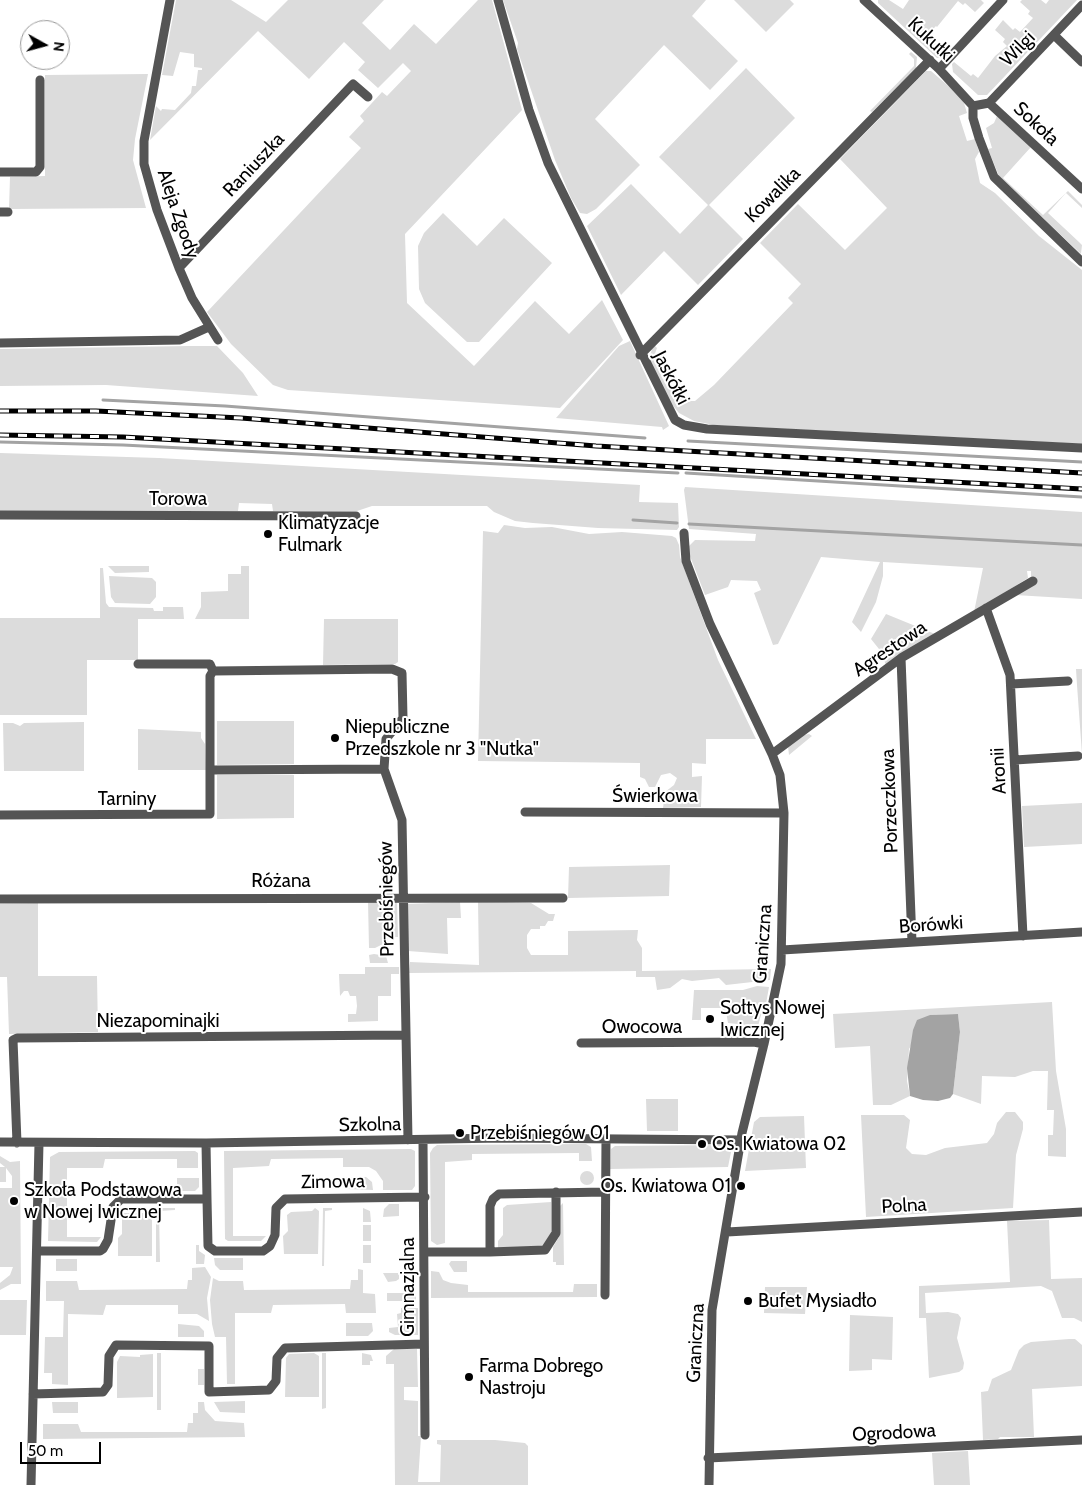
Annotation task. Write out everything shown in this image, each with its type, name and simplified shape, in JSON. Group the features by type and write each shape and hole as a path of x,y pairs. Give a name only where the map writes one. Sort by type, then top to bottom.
{"street":[{"name":"Aleja Zgody","path":"170,0 143,155 149,187 179,268 192,298 218,340"},
{"name":"Jaskółki","path":"498,0 529,110 548,163 672,416 684,425 707,429 1082,448"},
{"name":"Kukułki","path":"865,0 940,69 973,106"},
{"path":"940,69 1003,0"},
{"name":"Wilgi","path":"989,103 1082,5"},
{"path":"1054,36 1082,62"},
{"name":"Kowalika","path":"640,354 930,60"},
{"path":"0,172 36,172 40,167 40,80"},
{"name":"Raniuszka","path":"179,268 353,84 368,97"},
{"path":"989,103 973,106 973,118 994,177 1082,262"},
{"name":"Sokoła","path":"989,103 1082,189"},
{"path":"0,343 180,340 209,327"},
{"name":"Torowa","path":"0,515 356,516"},
{"name":"Graniczna","path":"684,534 686,561 722,653 772,754 780,775 784,812 782,950 764,1044 741,1140 712,1316 709,1485"},
{"name":"Agrestowa","path":"772,754 901,658 1033,581"},
{"name":"Aronii","path":"986,608 1010,675 1023,936"},
{"name":"Porzeczkowa","path":"901,658 912,942"},
{"path":"138,664 210,664 213,671"},
{"name":"Przebiśniegów","path":"213,671 398,670 404,676 403,718 386,739 384,769 402,820 408,1140"},
{"name":"Tarniny","path":"0,815 208,814 211,811 210,676 213,671"},
{"path":"1011,684 1068,681"},
{"path":"1015,760 1078,756"},
{"path":"211,770 384,769"},
{"name":"Świerkowa","path":"525,812 784,812"},
{"name":"Różana","path":"0,899 562,898"},
{"name":"Borówki","path":"782,950 1082,932"},
{"name":"Niezapominajki","path":"17,1143 13,1040 17,1038 405,1035"},
{"name":"Owocowa","path":"581,1043 754,1042 764,1044"},
{"path":"605,1295 606,1138"},
{"name":"Szkolna","path":"0,1142 206,1143 606,1138 741,1140"},
{"name":"Gimnazjalna","path":"423,1140 425,1197 425,1435"},
{"path":"31,1485 39,1143"},
{"name":"Zimowa","path":"206,1143 208,1246 215,1252 263,1251 270,1246 275,1235 276,1208 285,1199 425,1197"},
{"path":"425,1252 545,1250 556,1233 556,1192"},
{"path":"490,1252 490,1206 496,1196 504,1193 605,1192"},
{"path":"37,1251 100,1251 108,1240 113,1207 121,1200 207,1198"},
{"name":"Polna","path":"727,1232 1082,1212"},
{"path":"33,1394 103,1392 108,1384 109,1356 116,1345 209,1346 209,1392 217,1392 269,1390 276,1382 277,1358 285,1348 424,1344"},
{"name":"Ogrodowa","path":"708,1458 1082,1440"}],"shaded area":[{"path":"176,0 231,0 266,22 288,0 384,0 362,23 390,50 414,24 436,44 478,0 492,0 522,110 405,234 407,303 474,366 535,301 569,334 602,300 623,340 560,408 288,390 273,385 231,344 207,312 361,148 349,137 364,121 360,116 382,92 387,96 411,71 403,63 378,88 358,70 365,62 344,42 309,79 258,31 150,140 156,106 161,111 162,109 175,110 191,93 192,86 196,86 198,70 202,70 202,68 194,67 194,54 180,52 173,76 162,75"},
{"path":"503,0 706,0 692,16 738,61 710,90 664,45 595,119 640,165 596,209 587,214 580,213 571,198 555,160 517,49 518,43"},
{"path":"734,0 790,0 794,4 766,32"},
{"path":"878,0 889,0 903,9 909,0 981,0 984,3 975,12 965,3 963,5 958,1 937,27 929,33 942,49 940,52 945,57 937,58 878,3"},
{"path":"1022,0 1041,0 1046,4 1049,0 1077,0 987,95 978,95 953,72 952,64 954,62 971,76 973,74 978,78 995,56 1007,46 1003,42 1005,39 995,30 1003,20 1013,30 1015,28 1020,32 1033,18 1028,14 1030,11 1020,2"},
{"path":"911,52 917,57 916,68 872,112 870,111 914,66 914,59 909,54"},
{"path":"746,68 795,118 709,205 743,239 698,285 664,251 621,295 587,226 631,184 680,234 708,205 659,157"},
{"path":"926,71 931,71 960,96 964,103 967,113 959,116 967,141 975,139 979,152 975,159 980,183 995,193 1039,236 1082,270 1082,444 714,425 694,421 679,413 670,402 649,360 652,349 655,346 657,348 653,359 666,385 684,401 695,401 714,385 793,303 788,298 801,284 760,243 798,204 845,250 887,208 840,159"},
{"path":"148,74 135,139 133,160 146,208 9,209 10,177 45,176 45,75"},
{"path":"997,116 1031,147 1003,178 1043,215 1068,191 1082,205 1082,208 1066,193 1048,213 1082,245 1081,254 999,176 988,149 992,148 986,128 994,123"},
{"path":"443,213 477,246 504,218 552,263 479,342 467,342 425,303 419,289 418,246 424,233"},
{"path":"630,341 669,426 663,430 662,427 556,418 619,346"},
{"path":"217,346 243,373 258,396 106,385 0,386 0,349"},
{"path":"0,453 159,458 640,485 639,502 678,503 679,527 677,530 598,528 533,523 515,521 494,512 487,506 372,506 357,511 273,511 272,504 239,503 238,511 0,511"},
{"path":"685,487 1082,512 1082,599 1015,595 1031,578 1031,571 1027,571 1028,578 974,612 983,568 883,562 883,576 876,602 861,632 852,622 880,562 821,557 778,644 773,645 754,593 761,590 757,581 731,580 728,587 705,595 688,551 689,546 695,540 755,541 756,534 689,529"},
{"path":"504,525 525,528 552,527 589,534 622,532 672,536 676,538 680,557 718,660 756,739 706,739 706,764 692,763 692,777 702,776 701,807 663,808 665,792 674,785 677,778 670,773 661,775 655,787 649,787 645,779 640,777 640,763 478,761 483,531 498,533"},
{"path":"108,566 149,566 149,572 115,573"},
{"path":"241,566 249,566 249,619 195,619 201,607 201,592 228,591 228,574 241,574"},
{"path":"100,568 103,568 106,603 109,607 153,608 154,611 163,611 163,607 183,607 184,619 138,619 138,660 87,660 87,715 0,715 0,618 100,618"},
{"path":"109,576 152,578 156,582 156,597 150,604 115,603 111,597"},
{"path":"886,614 935,634 886,665 879,649 871,639"},
{"path":"324,619 398,619 398,662 395,664 323,665"},
{"path":"1076,669 1082,669 1082,754 1077,685"},
{"path":"217,721 294,721 294,764 217,765"},
{"path":"84,722 84,771 4,771 3,723 13,723 20,726 24,723"},
{"path":"138,729 201,732 201,738 205,744 206,770 138,770"},
{"path":"809,734 812,736 789,755 788,746 804,735"},
{"path":"217,775 294,775 294,818 217,819"},
{"path":"1082,803 1082,844 1024,847 1022,806"},
{"path":"670,865 669,896 568,898 569,867"},
{"path":"368,901 397,901 398,937 389,937 387,942 375,948 369,948"},
{"path":"478,901 531,903 549,914 555,914 553,921 548,921 545,926 540,926 540,929 531,929 527,935 527,948 531,955 568,955 568,931 638,930 637,940 642,948 642,971 771,969 770,980 726,985 719,978 692,981 682,979 670,988 657,990 655,977 636,977 636,971 409,973 410,962 479,965"},
{"path":"460,902 461,918 447,918 448,954 408,951 407,904"},
{"path":"38,903 38,976 97,976 98,1032 9,1034 7,977 0,977 0,904"},
{"path":"369,955 386,956 388,963 370,963"},
{"path":"365,967 399,967 399,974 391,974 391,996 378,996 378,1021 348,1022 348,1014 356,1014 356,996 350,996 348,991 344,991 340,996 339,974 365,974"},
{"path":"757,986 769,987 764,1015 761,1015 758,1026 728,1023 726,1011 723,1011 722,1008 701,1008 701,1020 692,1020 694,990 743,990"},
{"path":"1052,1002 1056,1071 1066,1129 1066,1157 1048,1156 1048,1135 1053,1135 1054,1110 1047,1110 1048,1071 1033,1071 1015,1077 982,1076 981,1104 953,1094 960,1032 958,1014 930,1015 909,1049 907,1081 910,1096 891,1105 873,1105 870,1046 835,1048 833,1014"},
{"path":"958,1014 960,1032 953,1094 950,1098 938,1101 923,1100 910,1096 907,1068 913,1030 917,1020 930,1015"},
{"path":"646,1099 678,1099 678,1131 647,1131"},
{"path":"1006,1112 1015,1112 1023,1122 1016,1155 1013,1208 866,1217 861,1115 904,1115 910,1120 906,1148 912,1154 926,1155 945,1148 987,1143 994,1134 997,1123"},
{"path":"804,1116 806,1168 745,1171 754,1122 760,1117"},
{"path":"586,1144 591,1147 592,1161 579,1161 579,1153 472,1154 472,1160 445,1162 445,1243 437,1245 431,1241 430,1153 437,1145"},
{"path":"728,1145 732,1147 728,1167 610,1169 611,1149 615,1146"},
{"path":"411,1149 415,1151 415,1186 412,1190 383,1190 383,1181 376,1171 369,1167 343,1167 343,1158 271,1159 269,1166 233,1168 233,1236 266,1236 261,1241 228,1241 225,1239 224,1151"},
{"path":"195,1151 198,1153 198,1168 177,1168 177,1159 105,1159 103,1168 67,1168 67,1237 101,1237 97,1242 48,1241 50,1157 59,1152"},
{"path":"0,1156 10,1162 20,1161 21,1284 11,1284 0,1290 0,1283 10,1275 13,1267 0,1267 0,1188 12,1188 12,1176 6,1168 6,1182 0,1182 0,1167 5,1167 0,1163"},
{"path":"587,1171 592,1173 594,1178 592,1183 587,1185 582,1183 580,1178 582,1173"},
{"path":"344,1177 366,1177 372,1182 373,1190 344,1189"},
{"path":"177,1178 199,1178 199,1187 195,1191 177,1191"},
{"path":"551,1202 551,1234 544,1246 498,1249 498,1241 503,1235 503,1208 507,1205"},
{"path":"563,1203 564,1265 556,1265 556,1262 553,1262 553,1247 559,1237 559,1207"},
{"path":"389,1204 399,1204 399,1216 383,1217 384,1209"},
{"path":"156,1208 175,1208 175,1210 159,1211 160,1262 156,1262"},
{"path":"315,1208 319,1211 318,1254 284,1254 283,1236 288,1231 287,1215 291,1212 312,1211"},
{"path":"323,1208 332,1208 332,1210 325,1211 324,1266 322,1266"},
{"path":"363,1208 370,1211 371,1222 363,1222"},
{"path":"122,1213 152,1213 152,1256 118,1256 118,1238 122,1234"},
{"path":"1049,1220 1051,1279 1082,1278 1082,1322 1074,1318 1062,1318 1052,1291 1041,1286 925,1293 926,1313 948,1312 958,1314 961,1318 957,1338 964,1363 963,1369 959,1372 929,1378 926,1318 919,1318 919,1286 1010,1282 1007,1221"},
{"path":"363,1225 371,1225 371,1241 363,1241"},
{"path":"196,1245 199,1245 199,1251 205,1255 204,1264 196,1264"},
{"path":"363,1245 371,1245 371,1263 363,1263"},
{"path":"214,1258 243,1258 243,1270 220,1270 215,1265"},
{"path":"56,1259 77,1259 77,1271 56,1271"},
{"path":"451,1261 467,1261 467,1272 454,1272 449,1264"},
{"path":"205,1267 211,1277 207,1298 209,1321 197,1314 178,1314 178,1305 106,1305 103,1315 68,1314 68,1385 52,1384 52,1373 44,1373 45,1337 63,1337 64,1301 46,1301 46,1281 77,1281 79,1290 187,1289 188,1280 192,1280 192,1268"},
{"path":"358,1269 363,1270 363,1293 375,1294 376,1313 346,1313 345,1304 273,1305 271,1313 235,1313 235,1384 227,1384 226,1337 215,1337 212,1324 210,1300 213,1278 219,1281 243,1281 244,1290 350,1289 351,1280 358,1280"},
{"path":"431,1271 439,1272 443,1280 468,1285 468,1292 573,1292 574,1284 597,1284 597,1297 431,1298"},
{"path":"383,1273 399,1273 399,1279 388,1282"},
{"path":"765,1287 807,1287 805,1314 764,1313"},
{"path":"387,1293 416,1293 416,1301 387,1301"},
{"path":"0,1300 27,1300 26,1335 0,1335"},
{"path":"401,1308 418,1308 418,1335 395,1335 389,1332 389,1328 398,1327 397,1314 401,1313"},
{"path":"850,1315 893,1317 892,1360 872,1359 872,1370 849,1371"},
{"path":"346,1323 372,1323 373,1331 368,1336 346,1336"},
{"path":"178,1324 199,1326 204,1331 204,1337 178,1337"},
{"path":"1075,1339 1082,1345 1082,1386 1032,1389 1034,1437 1000,1437 998,1439 983,1440 981,1392 988,1391 992,1379 1011,1370 1019,1350 1024,1345 1031,1342"},
{"path":"394,1349 417,1349 418,1387 404,1387 404,1400 418,1401 418,1436 421,1436 418,1482 440,1482 441,1445 437,1444 437,1440 495,1440 525,1443 528,1446 528,1485 395,1485 394,1364 386,1364 386,1356"},
{"path":"157,1353 161,1353 161,1410 157,1410"},
{"path":"314,1353 319,1356 319,1397 285,1397 286,1358 289,1354"},
{"path":"322,1353 326,1353 326,1408 322,1409"},
{"path":"362,1353 371,1355 373,1361 370,1361 370,1365 362,1365"},
{"path":"153,1354 153,1397 117,1398 117,1362 120,1356 140,1357 140,1355"},
{"path":"504,1361 510,1367 504,1373 498,1367"},
{"path":"198,1369 204,1369 204,1385 198,1385"},
{"path":"245,1401 245,1413 220,1412 214,1402"},
{"path":"52,1402 78,1402 78,1413 53,1413"},
{"path":"198,1402 204,1402 205,1410 215,1421 244,1423 245,1437 43,1439 43,1424 78,1424 81,1432 187,1432 188,1423 193,1423 193,1413 198,1413"},
{"path":"968,1451 970,1485 934,1485 932,1453"}],"waterway":[{"path":"103,400 225,406 645,438"},
{"path":"688,441 1082,462"},
{"path":"0,442 123,445 678,473"},
{"path":"686,473 1082,497"},
{"path":"633,520 677,523"},
{"path":"689,524 1082,545"}],"railway":[{"path":"0,411 96,411 241,418 596,446 1082,473"},
{"path":"0,435 123,437 1082,489"}],"place":[{"name":"Klimatyzacje Fulmark","path":"268,534"},
{"name":"Niepubliczne Przedszkole nr 3 \"Nutka\"","path":"335,738"},
{"name":"Sołtys Nowej Iwicznej","path":"710,1019"},
{"name":"Przebiśniegów 01","path":"460,1133"},
{"name":"Os. Kwiatowa 02","path":"702,1144"},
{"name":"Os. Kwiatowa 01","path":"741,1186"},
{"name":"Szkoła Podstawowa w Nowej Iwicznej","path":"14,1201"},
{"name":"Bufet Mysiadło","path":"748,1301"},
{"name":"Farma Dobrego Nastroju","path":"469,1377"}]}
